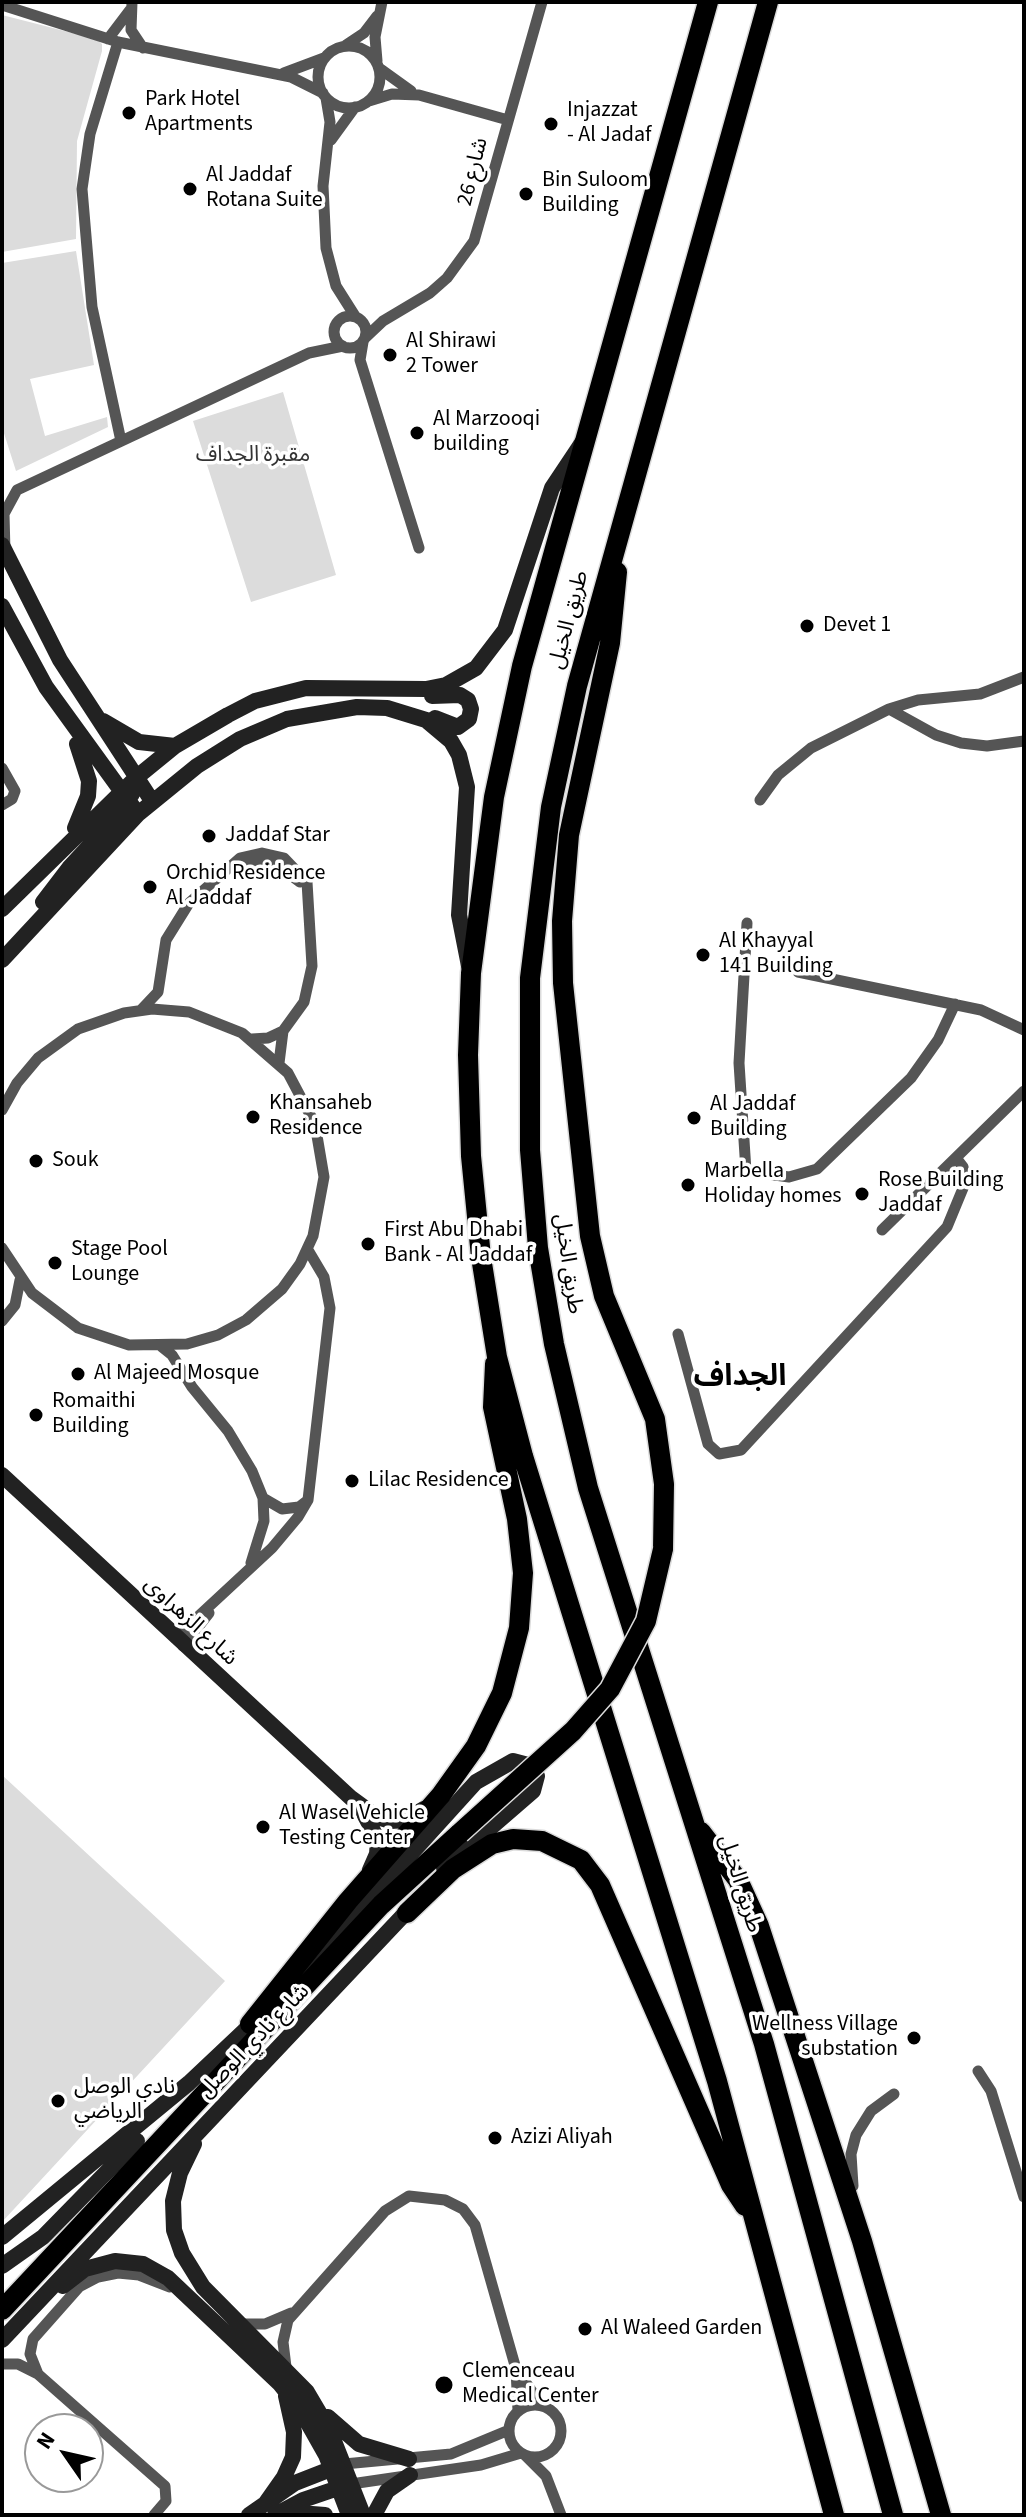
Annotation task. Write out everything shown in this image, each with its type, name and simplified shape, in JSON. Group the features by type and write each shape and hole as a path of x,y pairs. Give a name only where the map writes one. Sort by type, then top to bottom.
{"highway":[{"name":"طريق الخيل","path":"708,2 522,666 500,767 479,890 471,973 468,1055 471,1156 481,1257 497,1357 536,1504 704,2035 834,2515"},
{"name":"طريق الخيل","path":"768,2 577,686 548,821 530,978 530,1150 540,1262 569,1416 588,1488 697,1828 823,2250 893,2515"},
{"path":"2,2310 381,1905 573,1731 610,1689 646,1621 663,1549 664,1484 655,1419 604,1296 590,1236 563,983 562,921 569,835 610,643 618,537"},
{"path":"250,2024 348,1901 441,1795 476,1746 494,1712 509,1672 519,1628 523,1563 493,1407 492,1376 497,1357"},
{"path":"697,1828 729,1866 753,1910 862,2241 941,2515"},
{"path":"407,1913 453,1869 492,1844 513,1839 542,1841 581,1860 600,1885 731,2185 753,2215"}],"street":[{"name":"شارع 26","path":"364,340 390,316 430,293 447,278 474,241 542,2"},
{"path":"2,5 143,48 280,74 303,81 343,107 361,105 392,94 419,95 508,120"},
{"path":"121,441 92,307 82,189 90,134 113,40 131,6"},
{"path":"131,6 131,30 143,48"},
{"path":"280,74 304,68 364,33 381,7"},
{"path":"328,148 336,129 378,87 381,7"},
{"path":"343,46 363,49 378,66 419,95"},
{"path":"326,56 318,75 330,122 323,217 336,286 335,336 362,366"},
{"path":"336,286 366,328 359,354 419,548"},
{"path":"309,353 347,316 356,317"},
{"name":"شارع 26","path":"356,317 390,316"},
{"path":"2,490 17,490 309,353 364,340"},
{"path":"2,960 129,803 137,777 175,746 228,715 280,693 333,686 426,689 446,685 476,668 489,656 510,618 552,488 585,439"},
{"path":"17,490 4,514 4,549 45,633 152,801"},
{"path":"2,606 25,653 129,803"},
{"path":"760,800 778,775 811,748 889,709 918,700 980,694 1024,677"},
{"path":"2,909 67,842 129,803 152,801 218,752 263,728 326,709 387,708 422,712 453,727 467,723 471,714 468,700 460,695 410,696 385,689"},
{"path":"387,708 426,720 439,730 451,741 465,771 459,906 471,973"},
{"path":"889,709 924,730 961,743 1000,745 1024,741"},
{"path":"92,711 139,742 175,746"},
{"path":"67,842 84,811 89,781 69,720"},
{"path":"2,768 15,791 12,799 2,805"},
{"path":"140,1010 151,1004 160,986 162,954 171,926 215,878 240,858 273,854 301,872 308,893 312,978 304,1002 283,1031 279,1063"},
{"path":"747,923 739,1063 746,1171 789,1177 817,1169 911,1078 938,1040 955,1004"},
{"path":"798,972 955,1004 993,1014 1024,1030"},
{"path":"160,986 168,1004 177,1011"},
{"path":"2,1110 27,1070 63,1037 100,1019 140,1010 177,1011 222,1022 252,1039 279,1063 304,1097 322,1150 321,1207 308,1250 282,1289 246,1320 203,1340 162,1347 103,1339 66,1322 45,1306 20,1280 2,1248"},
{"path":"252,1039 268,1038 283,1031"},
{"path":"882,1230 1024,1091"},
{"path":"678,1334 708,1444 724,1454 741,1450 947,1227 966,1181 963,1167 956,1158"},
{"path":"179,1642 282,1537 308,1500 330,1308 324,1277 308,1250"},
{"path":"12,1311 20,1280"},
{"path":"2,1321 12,1311 28,1305 45,1306"},
{"path":"162,1347 172,1355 192,1387 234,1439 263,1498 264,1521 260,1543 244,1573"},
{"name":"شارع الزهراوى","path":"2,1475 179,1642 351,1798 377,1817 398,1821 423,1810 441,1795"},
{"path":"263,1498 282,1509 299,1507 308,1500"},
{"name":"شارع نادي الوصل","path":"2,2237 164,2104 300,1977 476,1782 513,1761 532,1766 537,1776 533,1791 446,1865 407,1913 2,2340"},
{"name":"شارع الزهراوى","path":"348,1901 371,1868 378,1847 374,1826 351,1798"},
{"path":"978,2071 991,2091 1024,2197"},
{"path":"862,2241 864,2237 850,2176 851,2154 865,2119 894,2094"},
{"name":"شارع نادي الوصل","path":"2,2266 43,2237 150,2126 164,2104"},
{"path":"202,2128 177,2182 173,2201 174,2230 195,2276 286,2367 315,2405 359,2444 410,2467"},
{"path":"2,2323 149,2184"},
{"path":"286,2367 284,2331 295,2311 392,2204 409,2196 445,2200 463,2209 475,2225 516,2369 518,2411 509,2430 513,2446 550,2483 561,2515"},
{"path":"37,2301 55,2293 85,2269 115,2261 152,2268 186,2295 280,2384 337,2466"},
{"path":"38,2374 30,2354 33,2339 71,2295 88,2282 108,2274 129,2273 149,2278 186,2295"},
{"path":"243,2324 265,2324 295,2311"},
{"path":"2,2364 18,2364 38,2374 165,2486 166,2501 154,2515"},
{"path":"516,2369 542,2406 554,2413 560,2424 550,2483"},
{"path":"272,2511 279,2486 293,2457 292,2419 280,2384"},
{"path":"315,2405 344,2486 349,2515"},
{"path":"518,2411 529,2405 542,2406"},
{"path":"249,2515 272,2511 451,2454 509,2430"},
{"path":"272,2511 295,2483 337,2466 481,2465 523,2454 543,2456 557,2445"},
{"path":"374,2515 387,2491 410,2467"},
{"path":"344,2486 363,2515"},
{"path":"272,2511 325,2515"}],"green space":[{"path":"2,15 96,39 102,44 102,51 77,141 76,239 2,252"},
{"path":"76,251 94,365 30,379 45,436 107,417 108,427 16,471 2,427 2,263"},
{"name":"مقبرة الجداف","path":"283,392 336,575 251,602 193,421"},
{"name":"نادي الوصل الرياضي","path":"2,1775 225,1981 2,2222"}],"place":[{"name":"Park Hotel Apartments","path":"129,113"},
{"name":"Injazzat - Al Jadaf","path":"551,124"},
{"name":"Al Jaddaf Rotana Suite","path":"190,189"},
{"name":"Bin Suloom Building","path":"526,194"},
{"name":"Al Shirawi 2 Tower","path":"390,355"},
{"name":"Al Marzooqi building","path":"417,433"},
{"name":"Devet 1","path":"807,626"},
{"name":"Jaddaf Star","path":"209,836"},
{"name":"Orchid Residence Al Jaddaf","path":"150,887"},
{"name":"Al Khayyal 141 Building","path":"703,955"},
{"name":"Khansaheb Residence","path":"253,1117"},
{"name":"Al Jaddaf Building","path":"694,1118"},
{"name":"Souk","path":"36,1161"},
{"name":"Marbella Holiday homes","path":"688,1185"},
{"name":"Rose Building Jaddaf","path":"862,1194"},
{"name":"First Abu Dhabi Bank - Al Jaddaf","path":"368,1244"},
{"name":"Stage Pool Lounge","path":"55,1263"},
{"name":"Al Majeed Mosque","path":"78,1374"},
{"name":"Romaithi Building","path":"36,1415"},
{"name":"Lilac Residence","path":"352,1481"},
{"name":"Al Wasel Vehicle Testing Center","path":"263,1827"},
{"name":"Wellness Village substation","path":"914,2038"},
{"name":"نادي الوصل الرياضي","path":"58,2101"},
{"name":"Azizi Aliyah","path":"495,2138"},
{"name":"Al Waleed Garden","path":"585,2329"},
{"name":"Clemenceau Medical Center","path":"444,2385"}],"district":[{"name":"الجداف","path":"740,1378"}]}
